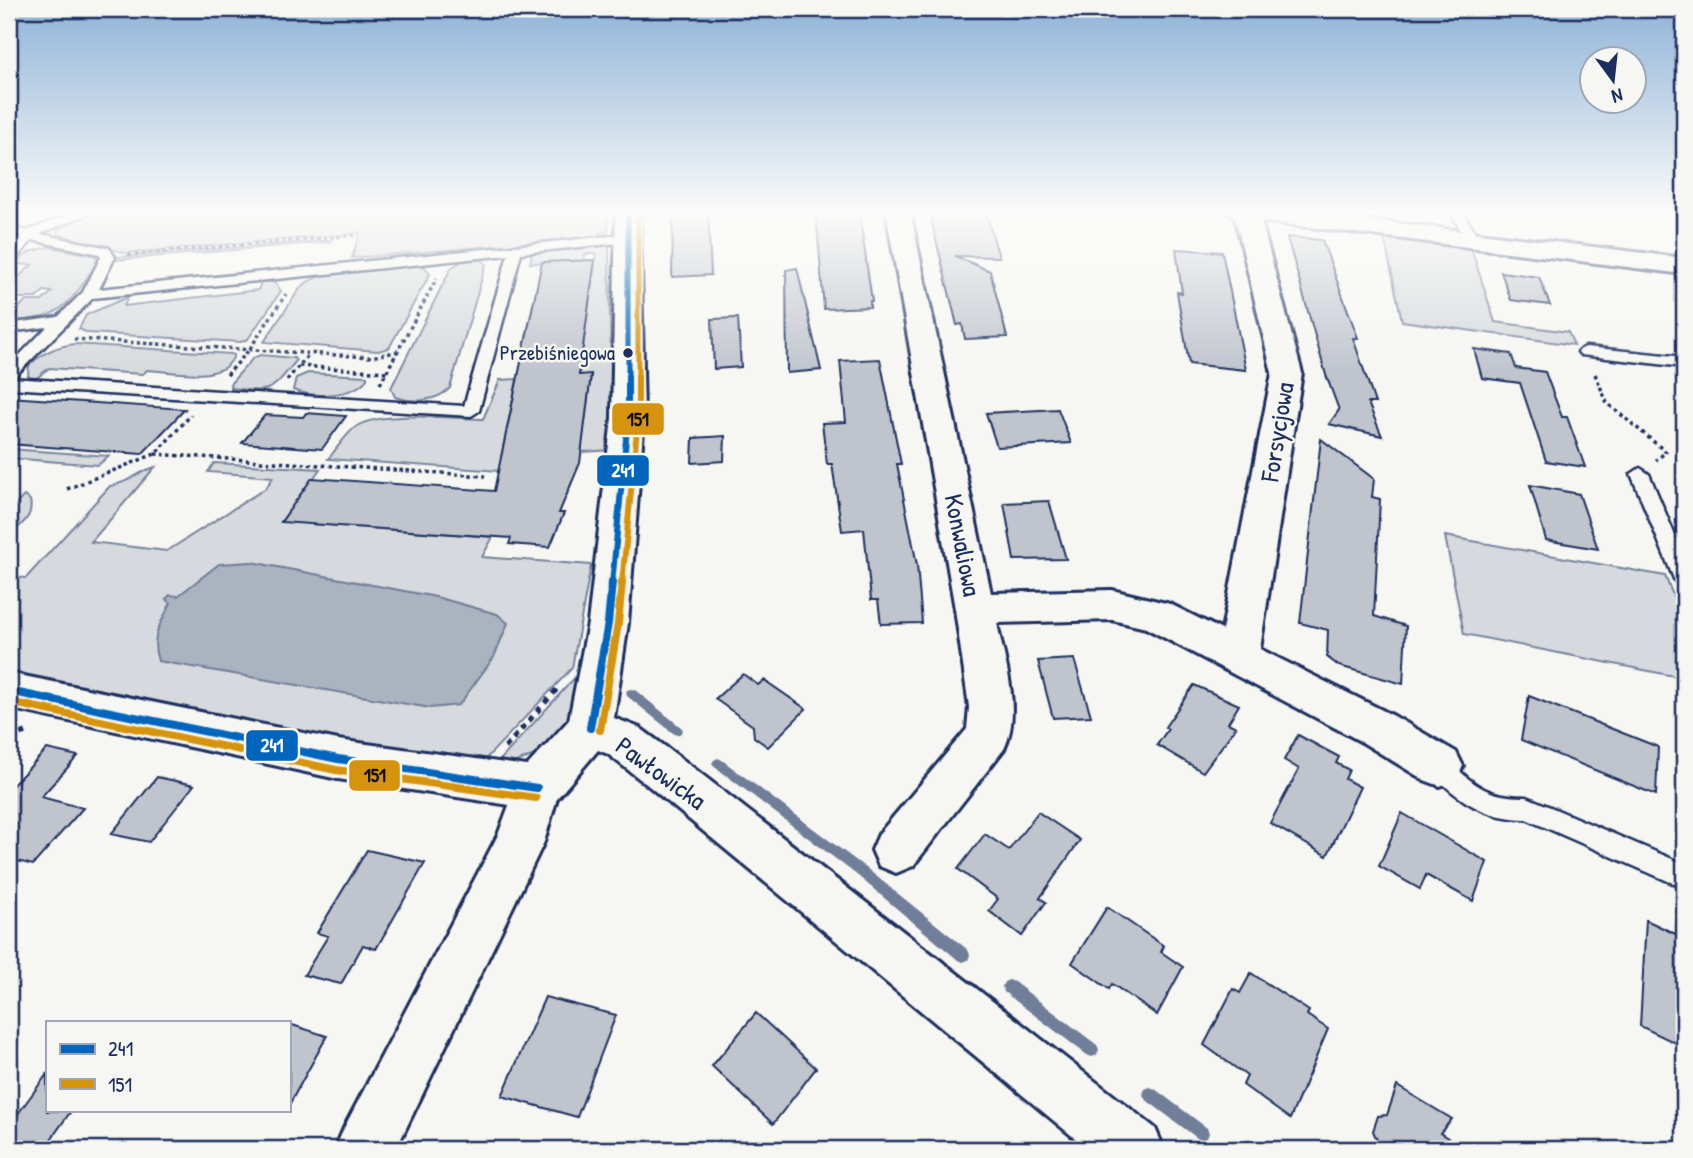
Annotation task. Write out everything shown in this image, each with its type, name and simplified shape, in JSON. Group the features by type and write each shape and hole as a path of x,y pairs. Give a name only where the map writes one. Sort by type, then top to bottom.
{"street":[{"name":"Pawłowicka","path":"628,265 628,418 608,623 590,728 624,741 1134,1149"},
{"name":"Konwaliowa","path":"896,850 988,736 991,707 975,609 908,265"},
{"name":"Forsycjowa","path":"1238,655 1287,373 1260,265"},
{"path":"975,609 1112,605 1156,615 1378,729 1440,766"},
{"path":"11,694 422,775 537,788"},
{"path":"365,1149 520,842 537,788 590,728"}],"lane":[{"path":"9,374 89,294 102,265"},
{"path":"89,294 365,265"},
{"path":"9,383 471,411 512,265"},
{"path":"9,328 62,321"},
{"path":"1586,352 1684,362"},
{"path":"1640,474 1684,579"},
{"path":"1440,766 1467,794 1500,809 1527,808 1684,876"}],"path":[{"path":"367,405 400,351 440,273 441,265"},
{"path":"155,454 249,350 298,272"},
{"path":"45,337 371,357 400,351"},
{"path":"1586,352 1606,403 1666,452 1640,474"},
{"path":"299,366 387,372"},
{"path":"67,489 155,454 485,475"},
{"path":"479,782 487,768 578,666 600,663"}],"shaded area":[{"path":"32,265 95,265 81,287 63,307 40,318 9,319 25,301 42,301 52,292 44,291 36,298 14,298 9,303 9,286"},
{"path":"417,265 425,267 430,274 389,348 378,351 264,342 301,287 323,275 354,269"},
{"path":"456,265 486,265 450,388 431,399 409,400 395,397 391,388 451,268"},
{"path":"594,265 609,265 612,450 582,452 576,463 542,474 328,459 353,429 368,421 417,416 483,419 500,380 517,379 501,457 581,452 591,375 579,375"},
{"path":"1390,265 1477,265 1495,322 1568,332 1574,345 1402,321"},
{"path":"261,282 275,283 281,291 248,339 241,342 88,333 79,329 86,315 128,297 124,306 258,290"},
{"path":"75,344 234,355 229,364 209,373 147,370 143,374 49,368 34,380 28,376 29,365 39,357 56,348"},
{"path":"260,355 294,358 296,361 275,385 269,388 231,388 230,384 253,358"},
{"path":"308,373 367,376 367,379 353,389 332,394 301,393 293,390 296,378"},
{"path":"9,449 109,456 98,465 9,458"},
{"path":"214,463 320,469 282,522 493,537 482,557 591,565 572,668 479,766 422,759 9,676 9,577 26,578 110,486 149,469 155,467 91,542 167,551 266,488 273,477 208,472"},
{"path":"24,496 30,500 30,511 18,528 9,535 9,511"},
{"path":"1445,536 1665,576 1684,622 1684,678 1464,634"},
{"path":"251,562 436,597 497,614 508,623 494,657 459,705 430,708 158,661 156,638 171,603 166,599 170,595 178,596 219,564"},
{"path":"578,674 582,674 575,712 559,738 529,757 493,768"}],"building":[{"path":"541,265 594,265 579,375 591,374 580,463 559,513 564,513 550,547 509,544 511,538 281,522 312,478 494,491"},
{"path":"672,265 711,265 711,275 672,277"},
{"path":"820,265 867,265 872,301 870,307 824,309"},
{"path":"942,265 976,265 990,271 1007,337 965,339 962,324 957,325"},
{"path":"1178,265 1225,265 1246,370 1189,364 1177,292 1182,293"},
{"path":"1295,265 1331,265 1358,338 1353,338 1375,403 1368,403 1382,436 1329,424 1339,410 1326,375"},
{"path":"797,268 821,370 787,373 786,270"},
{"path":"1501,272 1539,277 1550,305 1511,300"},
{"path":"738,318 741,367 714,369 712,319"},
{"path":"1474,349 1511,354 1516,368 1545,372 1562,417 1567,417 1585,467 1546,461 1520,383 1482,378"},
{"path":"880,359 901,464 897,464 917,565 922,623 881,624 878,600 871,600 864,529 842,531 832,464 827,464 822,423 846,422 840,361"},
{"path":"9,397 185,409 142,454 9,444"},
{"path":"1058,409 1071,443 997,447 986,413"},
{"path":"306,413 346,416 322,449 242,443 265,415 303,417"},
{"path":"725,436 724,461 692,463 693,438"},
{"path":"1321,439 1374,479 1372,497 1380,499 1374,616 1406,626 1403,684 1339,666 1327,657 1328,630 1300,623"},
{"path":"1530,485 1579,494 1598,549 1546,540"},
{"path":"1049,501 1066,559 1014,560 1004,503"},
{"path":"1074,659 1091,716 1053,718 1038,661"},
{"path":"743,674 758,685 764,680 806,709 768,747 754,737 753,726 715,699"},
{"path":"1194,685 1239,705 1228,723 1236,727 1203,772 1157,745 1168,729 1165,727"},
{"path":"1529,696 1658,747 1656,795 1521,740"},
{"path":"1298,735 1339,757 1336,763 1349,770 1345,779 1360,787 1327,856 1270,823 1299,769 1284,760"},
{"path":"47,749 78,756 41,797 83,808 33,865 9,859 9,789"},
{"path":"157,777 194,785 149,842 111,834"},
{"path":"1038,812 1080,840 1040,898 1046,902 1022,936 989,911 998,899 958,869 985,834 1009,850"},
{"path":"1402,813 1487,862 1473,901 1426,875 1420,889 1379,866"},
{"path":"367,850 425,863 376,949 363,945 341,984 304,975 328,936 317,933"},
{"path":"1107,907 1164,946 1161,952 1183,967 1157,1015 1112,984 1109,989 1072,963"},
{"path":"1646,920 1684,938 1684,1047 1640,1026"},
{"path":"1251,973 1309,1011 1307,1015 1328,1029 1290,1119 1243,1085 1247,1076 1204,1045 1233,989 1240,993"},
{"path":"545,997 616,1015 577,1117 502,1096"},
{"path":"756,1013 816,1068 773,1124 712,1066"},
{"path":"290,1024 327,1036 290,1103"},
{"path":"46,1075 46,1112 70,1112 44,1149 9,1149 9,1126"},
{"path":"1397,1086 1452,1119 1440,1133 1465,1149 1381,1149 1373,1131 1378,1116 1387,1115"}],"waterway":[{"path":"631,693 677,730"},
{"path":"718,763 862,872 963,955"},
{"path":"1009,987 1092,1050"},
{"path":"1150,1094 1202,1133"}],"transit line":[{"name":"241","path":"590,728 608,623 628,418 628,265"},
{"name":"151","path":"600,730 618,624 638,419 638,265"},
{"name":"241","path":"9,691 338,759 537,788"},
{"name":"151","path":"9,702 336,770 536,798"}],"place":[{"name":"Przebiśniegowa","path":"628,353"}]}
